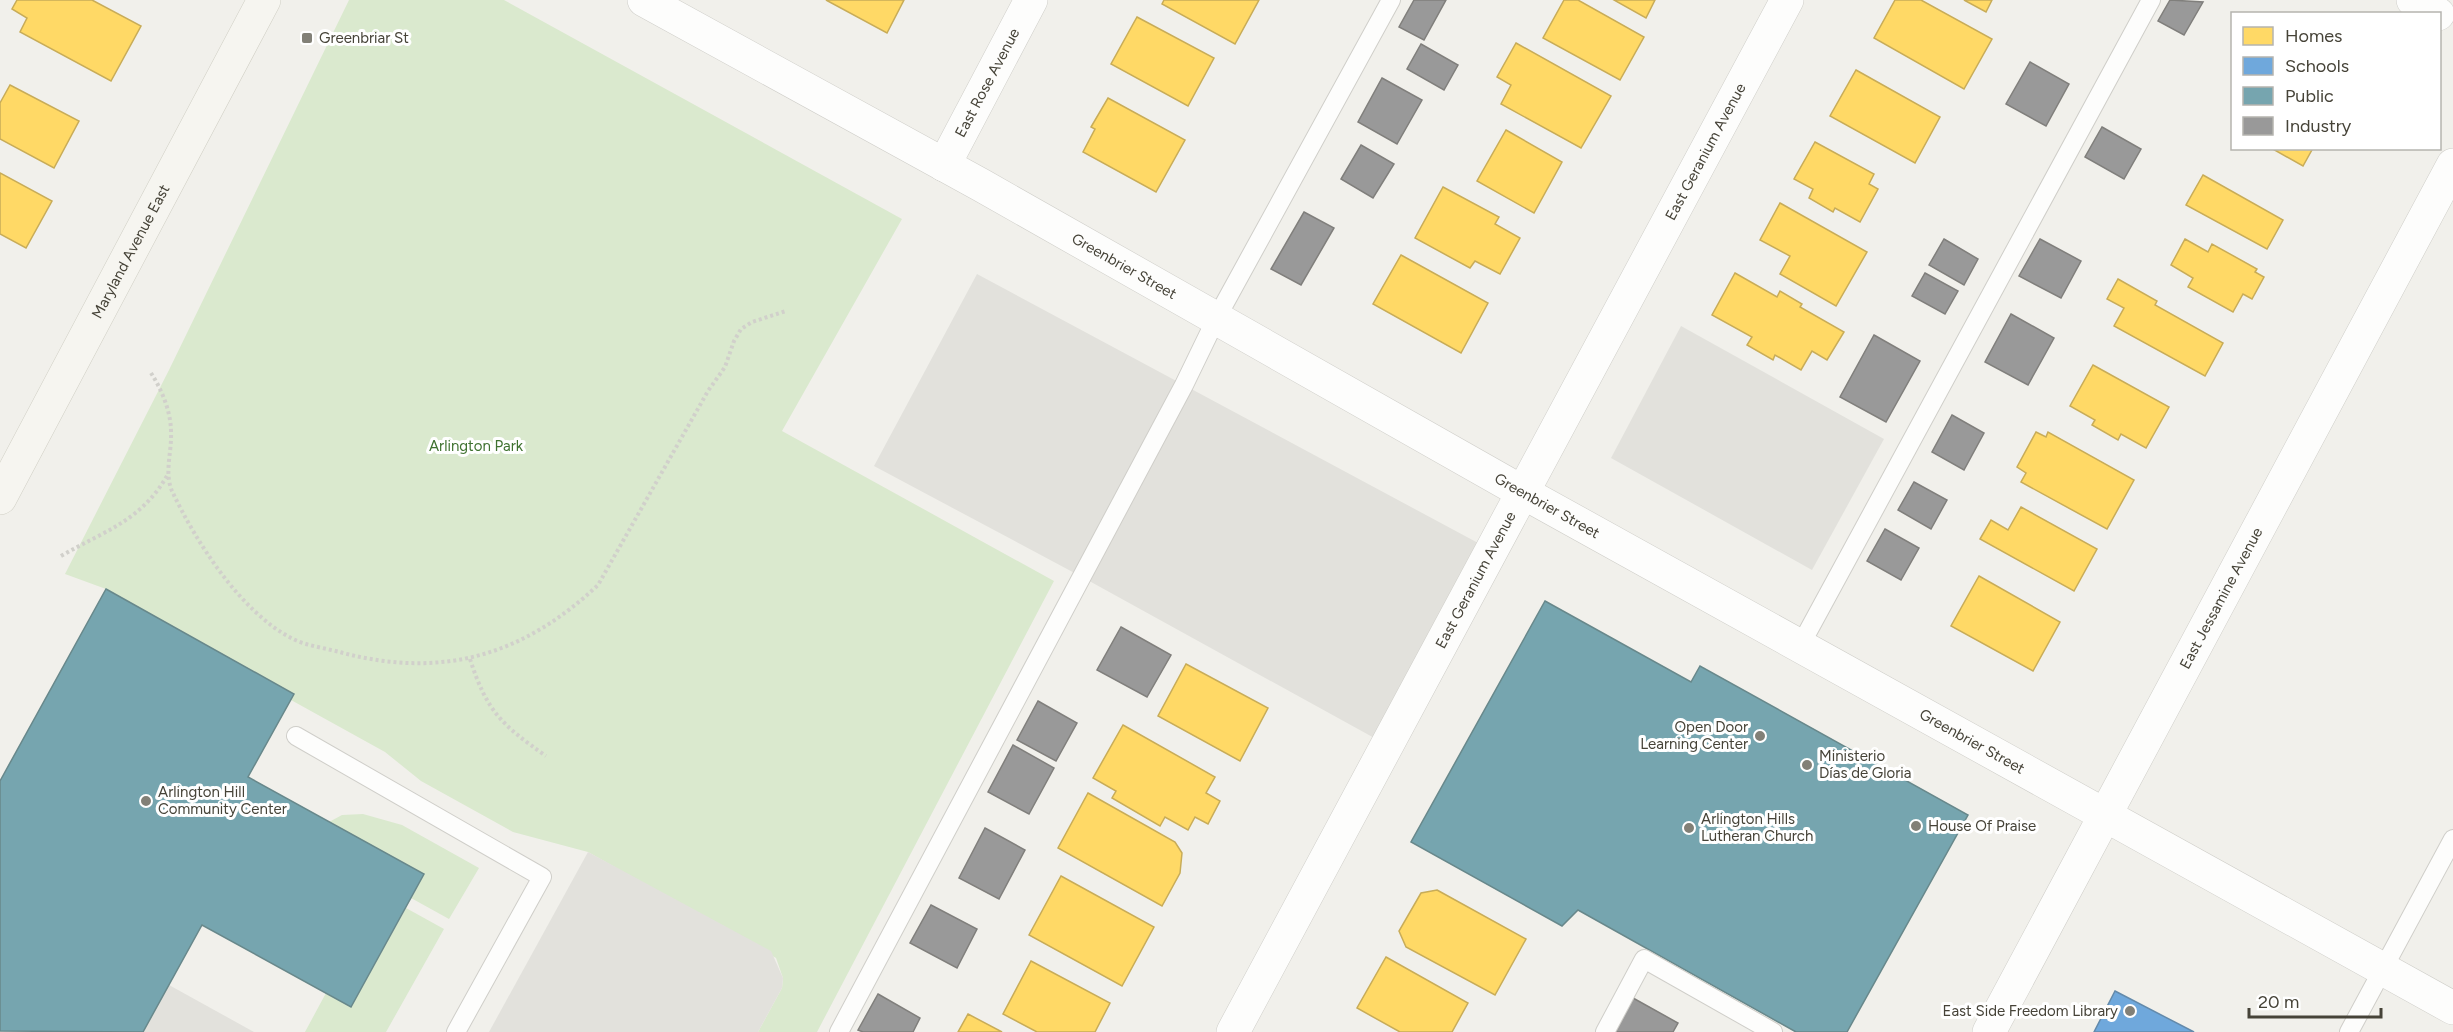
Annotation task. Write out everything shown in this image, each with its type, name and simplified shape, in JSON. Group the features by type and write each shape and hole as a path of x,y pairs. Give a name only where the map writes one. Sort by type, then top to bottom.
{"main road":[{"name":"Maryland Avenue East","path":"0,498 264,2"}],"street":[{"name":"Greenbrier Street","path":"644,0 944,165 1524,494 2453,1008"},
{"name":"East Rose Avenue","path":"944,165 1031,0"},
{"name":"East Geranium Avenue","path":"1233,1032 1524,494 1787,0"},
{"path":"2413,0 2435,12"},
{"name":"East Jessamine Avenue","path":"1989,1032 2453,165"}],"lane":[{"path":"840,1032 1184,385 1216,319 1391,0"},
{"path":"1800,646 2151,0"},
{"path":"296,736 542,878 456,1032"},
{"path":"2349,1032 2453,839"},
{"path":"1605,1032 1644,959 1773,1032"}],"path":[{"path":"151,373 161,390 171,422 168,474 172,491 213,562 260,615 291,638 362,658 425,663 470,659 512,645 536,633 572,609 598,585 708,391 725,367 741,330 752,322 786,311"},
{"path":"61,556 134,515 156,494 168,474"},
{"path":"470,659 480,687 507,728 546,756"}],"green space":[{"name":"Arlington Park","path":"349,0 504,0 902,219 782,431 1054,581 817,1032 758,1032 782,988 783,978 776,958 588,852 513,832 421,781 385,752 291,700 294,694 106,589 65,574 169,370"},
{"path":"363,814 402,825 479,868 449,919 411,898 424,874 329,822 342,815"},
{"path":"406,908 444,929 386,1032 305,1032 326,993 351,1007"}],"shaded area":[{"path":"977,274 1493,551 1387,745 1082,577 874,466"},
{"path":"1681,326 1884,439 1812,570 1611,458"},
{"path":"588,852 771,951 783,978 782,988 758,1032 489,1032"},
{"path":"169,985 254,1032 143,1032"}],"building: Homes":[{"path":"17,0 92,0 141,26 111,81 20,32 27,18 12,9"},
{"path":"826,0 904,0 887,33"},
{"path":"1164,0 1259,0 1235,44 1162,4"},
{"path":"1564,0 1578,0 1644,37 1620,80 1543,38"},
{"path":"1614,0 1655,0 1646,18"},
{"path":"1895,0 1921,0 1992,39 1964,89 1874,38"},
{"path":"1964,0 1992,0 1986,12"},
{"path":"1137,17 1214,58 1188,106 1111,64"},
{"path":"1516,43 1611,96 1581,148 1501,104 1511,85 1497,77"},
{"path":"1856,70 1940,117 1915,163 1830,116"},
{"path":"10,85 79,121 54,168 0,139 0,103"},
{"path":"1108,98 1185,140 1156,192 1083,152 1095,129 1091,127"},
{"path":"1506,130 1562,162 1534,213 1477,181"},
{"path":"1815,142 1874,174 1869,184 1878,189 1860,222 1835,208 1833,212 1809,198 1813,189 1794,179"},
{"path":"2275,150 2312,150 2303,166"},
{"path":"0,173 52,201 26,248 0,234"},
{"path":"2203,175 2283,220 2267,249 2186,205"},
{"path":"1443,187 1499,217 1495,224 1520,238 1500,274 1475,261 1470,268 1415,238"},
{"path":"1780,203 1867,252 1836,306 1780,274 1790,256 1760,240"},
{"path":"2185,239 2208,252 2212,244 2257,269 2255,272 2264,277 2252,299 2243,294 2233,312 2188,287 2193,278 2171,265"},
{"path":"1401,255 1488,303 1461,353 1373,304"},
{"path":"1735,273 1777,297 1780,291 1802,304 1800,307 1844,332 1827,360 1812,351 1801,370 1775,355 1773,360 1747,345 1752,337 1712,315"},
{"path":"2118,279 2157,301 2155,305 2223,343 2205,376 2114,326 2124,308 2107,299"},
{"path":"2093,365 2169,407 2146,448 2121,434 2118,440 2092,425 2095,420 2070,406"},
{"path":"2036,432 2046,437 2048,432 2134,480 2107,529 2021,482 2026,473 2017,467"},
{"path":"2021,507 2097,549 2074,591 1980,539 1991,520 2008,530"},
{"path":"1979,576 2060,622 2033,671 1951,626"},
{"path":"1186,664 1268,708 1240,761 1158,716"},
{"path":"1123,725 1215,777 1206,793 1220,801 1208,824 1195,817 1188,830 1165,817 1160,826 1112,798 1116,791 1093,778"},
{"path":"1088,793 1175,842 1182,853 1180,873 1162,906 1058,848"},
{"path":"1061,876 1154,927 1122,986 1029,935"},
{"path":"1437,890 1526,939 1495,995 1406,947 1399,931 1421,893"},
{"path":"1386,957 1468,1003 1452,1032 1400,1032 1357,1008"},
{"path":"1031,961 1110,1003 1095,1032 1037,1032 1003,1014"},
{"path":"968,1014 1002,1032 958,1032"}],"building: Schools":[{"name":"East Side Freedom Library","path":"2115,991 2194,1032 2094,1032"}],"building: Public":[{"name":"Arlington Hill Community Center","path":"106,589 294,694 248,777 424,874 351,1007 202,925 143,1032 0,1031 0,781"},
{"name":"Arlington Hills Lutheran Church","path":"1545,601 1691,682 1700,666 1968,815 1847,1032 1796,1032 1578,910 1562,926 1411,842"}],"building: Industry":[{"path":"1414,0 1446,0 1424,40 1399,27"},
{"path":"2170,0 2203,2 2184,35 2158,21"},
{"path":"1421,44 1458,65 1444,90 1407,69"},
{"path":"2030,62 2069,84 2046,126 2006,104"},
{"path":"1382,78 1422,100 1397,144 1358,122"},
{"path":"2102,127 2141,149 2124,179 2085,157"},
{"path":"1361,145 1394,164 1373,198 1341,179"},
{"path":"1304,212 1334,228 1301,285 1271,269"},
{"path":"1944,239 1978,259 1964,285 1929,265"},
{"path":"2040,239 2081,261 2061,298 2019,276"},
{"path":"1925,273 1958,291 1945,314 1912,296"},
{"path":"2011,314 2054,338 2028,385 1985,362"},
{"path":"1874,335 1920,361 1886,422 1840,397"},
{"path":"1952,415 1984,433 1964,470 1932,452"},
{"path":"1914,482 1947,500 1931,529 1898,510"},
{"path":"1885,529 1919,548 1901,580 1867,561"},
{"path":"1121,627 1171,655 1147,697 1097,670"},
{"path":"1038,701 1077,723 1056,761 1017,740"},
{"path":"1013,745 1054,768 1029,814 988,792"},
{"path":"985,828 1025,850 999,899 959,878"},
{"path":"931,905 977,929 957,968 910,943"},
{"path":"878,994 920,1018 913,1032 863,1032 858,1030"},
{"path":"1633,998 1678,1023 1673,1032 1614,1032"}],"place":[{"name":"Greenbriar St","path":"307,38"},
{"name":"Open Door Learning Center","path":"1760,736"},
{"name":"Ministerio Días de Gloria","path":"1807,765"},
{"name":"Arlington Hill Community Center","path":"146,801"},
{"name":"House Of Praise","path":"1916,826"},
{"name":"Arlington Hills Lutheran Church","path":"1689,828"},
{"name":"East Side Freedom Library","path":"2130,1011"}]}
